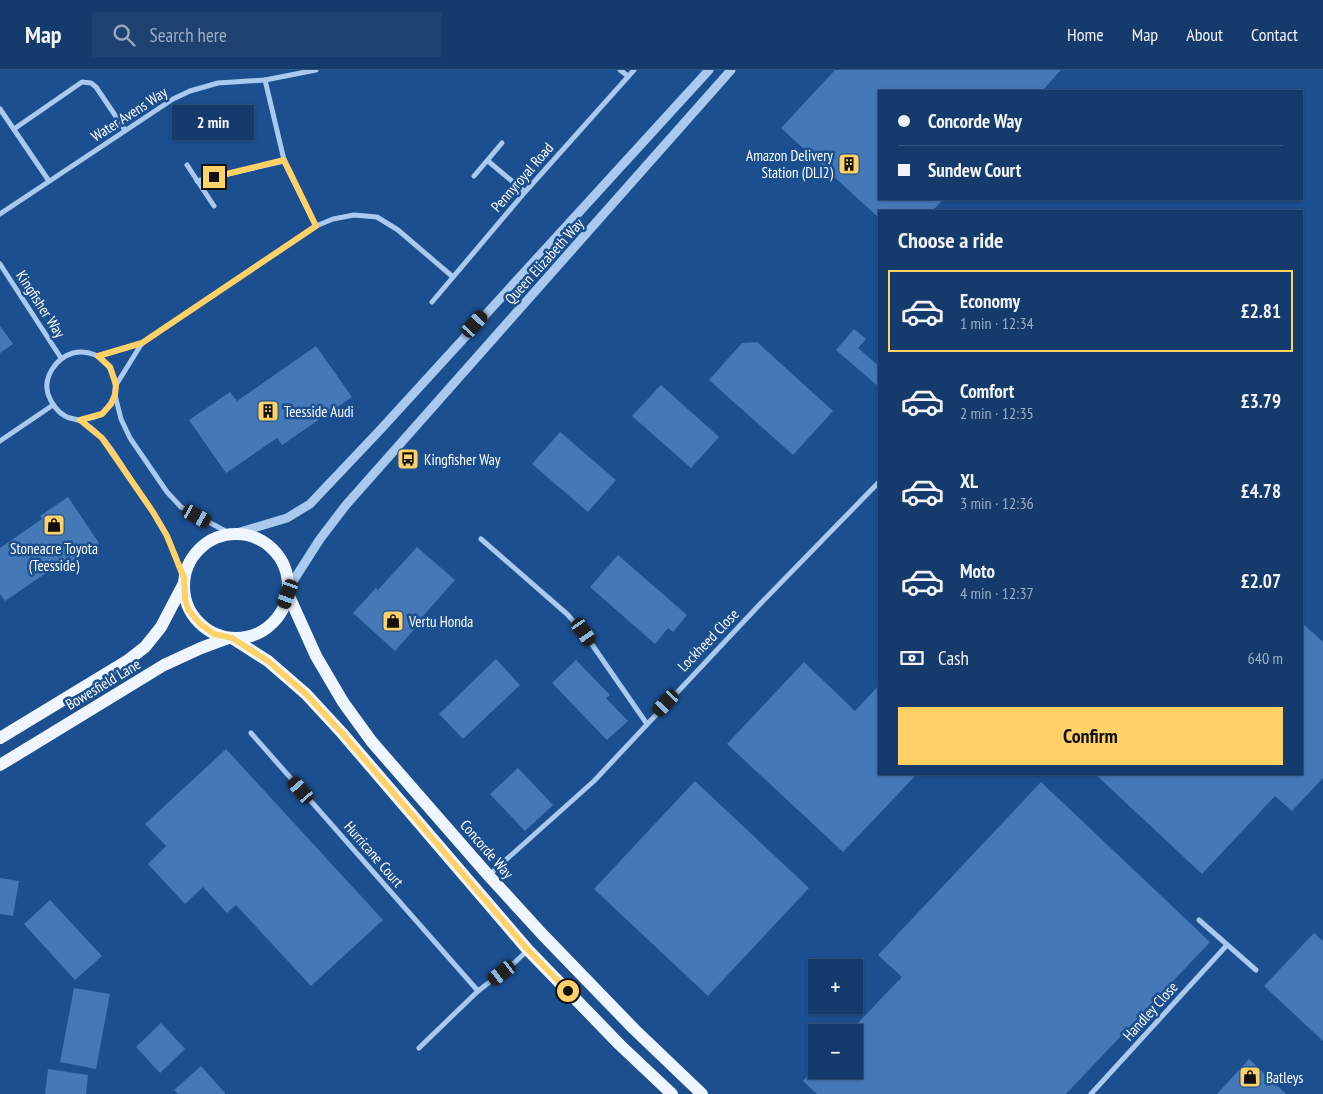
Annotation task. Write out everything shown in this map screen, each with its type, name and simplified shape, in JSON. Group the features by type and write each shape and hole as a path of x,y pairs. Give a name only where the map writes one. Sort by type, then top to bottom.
{"main road":[{"path":"230,638 246,637 263,631 274,622 281,612 288,592 286,569 272,548 256,537 233,533 209,540 196,550 188,564 183,581 188,609 199,623 214,634 230,638 268,661 306,694 342,733 528,950 620,1045 672,1094"},
{"name":"Bowesfield Lane","path":"0,738 127,661 145,647 161,627 183,581"},
{"name":"Concorde Way","path":"288,592 316,656 343,702 372,742 543,935 634,1029 702,1094"},
{"name":"Bowesfield Lane","path":"0,765 164,666 201,648 230,638"}],"street":[{"name":"Water Avens Way","path":"0,214 172,99 190,91 218,83 265,80 316,70"},
{"path":"620,70 628,76"},
{"name":"Pennyroyal Road","path":"432,302 525,192 634,70"},
{"name":"Queen Elizabeth Way","path":"233,533 287,518 310,504 381,429 709,70"},
{"name":"Queen Elizabeth Way","path":"288,592 320,539 346,504 731,70"},
{"path":"265,80 284,160 316,226"},
{"path":"14,129 82,82 91,83 96,87 125,130"},
{"path":"0,109 49,181"},
{"path":"474,176 502,143"},
{"path":"197,181 284,160"},
{"path":"488,160 525,192"},
{"path":"187,166 214,206"},
{"path":"98,356 142,343 316,226 333,219 354,215 377,217 398,230 453,277"},
{"name":"Kingfisher Way","path":"0,264 61,358"},
{"path":"116,385 142,343"},
{"path":"80,420 102,414 111,404 115,395 116,385 110,367 98,356 81,352 72,353 61,358 53,366 47,382 48,393 53,405 60,413 80,420 102,438 153,512 167,536 183,581"},
{"path":"115,395 121,419 130,438 167,492 182,506 233,533"},
{"path":"0,441 53,405"},
{"name":"Lockheed Close","path":"489,876 594,781 755,608 878,483"},
{"path":"481,539 567,614 584,632 647,724"},
{"name":"Hurricane Court","path":"251,733 478,991"},
{"path":"1199,920 1256,970"},
{"name":"Handley Close","path":"1091,1094 1227,945"},
{"path":"419,1048 478,991 514,964 528,950"}],"building":[{"name":"Amazon Delivery Station (DLI2)","path":"835,70 1061,70 1043,90 878,90 878,200 943,200 933,210 878,210 878,217 781,128"},
{"path":"0,326 13,344 0,353"},
{"path":"854,329 866,339 858,348 878,365 878,386 836,350"},
{"path":"757,342 833,411 793,455 709,380 742,343"},
{"name":"Teesside Audi","path":"316,346 352,397 282,445 277,438 226,473 189,420 230,392 237,401"},
{"path":"661,385 719,437 691,468 632,416"},
{"path":"560,432 616,480 588,512 532,464"},
{"path":"68,497 99,543 71,562 68,558 5,601 0,594 0,548 42,519 40,516"},
{"path":"417,547 455,580 415,625 417,626 395,651 353,613 376,588 378,590"},
{"path":"618,555 687,615 673,632 668,628 655,644 590,587"},
{"path":"1303,624 1323,642 1323,778 1292,811 1275,796 1202,874 1096,775 1303,775"},
{"path":"496,659 520,685 463,739 439,714"},
{"path":"576,660 610,695 606,698 628,721 607,740 552,683"},
{"path":"804,662 855,711 878,686 878,775 916,775 843,852 727,744"},
{"path":"226,749 383,920 311,986 236,905 227,913 203,887 185,904 148,864 166,846 145,824"},
{"path":"518,768 553,805 525,831 490,794"},
{"path":"695,781 809,888 708,996 594,889"},
{"path":"1041,782 1210,942 1066,1094 817,1094 803,1081 808,1076 808,1079 863,1079 863,1024 857,1024 902,977 878,955"},
{"path":"0,878 19,881 13,916 0,914"},
{"path":"50,900 102,956 75,980 24,924"},
{"path":"1314,933 1323,941 1323,1041 1264,986"},
{"path":"74,988 110,994 96,1069 60,1062"},
{"path":"161,1023 185,1049 160,1073 136,1047"},
{"name":"Batleys","path":"1249,1059 1286,1094 1217,1094"},
{"path":"201,1066 225,1094 178,1094 174,1090"},
{"path":"48,1069 88,1075 86,1094 45,1094"}],"place":[{"name":"Amazon Delivery Station (DLI2)","path":"849,164"},
{"name":"Teesside Audi","path":"268,411"},
{"name":"Kingfisher Way","path":"408,459"},
{"name":"Stoneacre Toyota (Teesside)","path":"54,525"},
{"name":"Vertu Honda","path":"393,621"},
{"name":"Batleys","path":"1250,1077"}],"route":[{"path":"214,177 284,160 316,226 142,343 98,356 110,367 116,385 115,395 111,404 102,414 80,420 102,438 153,512 167,536 184,578 183,585 188,609 199,623 214,634 232,638 268,661 306,694 342,733 528,950 568,991"}]}
